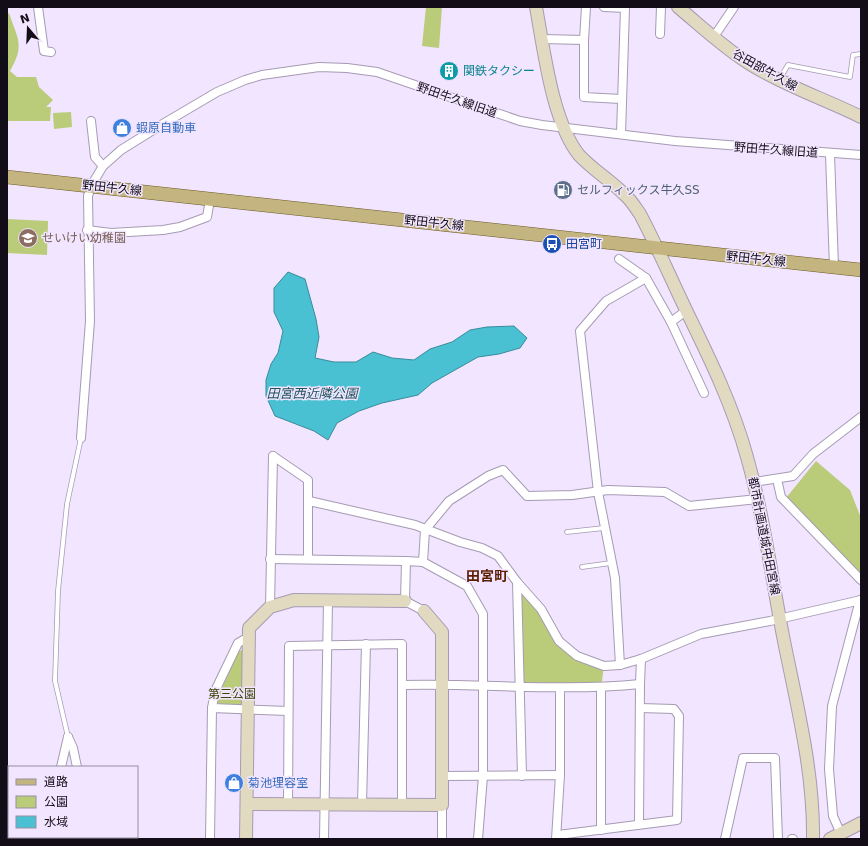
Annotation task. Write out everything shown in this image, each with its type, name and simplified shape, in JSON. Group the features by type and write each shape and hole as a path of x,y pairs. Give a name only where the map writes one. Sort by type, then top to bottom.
{"main road":[{"name":"野田牛久線","path":"7,177 210,199 266,209 861,270"}],"street":[{"path":"38,7 44,51 51,52"},
{"name":"都市計画道城中田宮線","path":"536,7 563,128 573,147 584,160 626,195 646,226 734,416 758,499 807,764 811,800 812,839"},
{"path":"586,7 584,40 584,97 621,99"},
{"path":"604,7 625,8 621,134"},
{"path":"660,34 661,7"},
{"name":"谷田部牛久線","path":"678,7 713,38 735,54 779,80 861,117"},
{"path":"713,38 734,7"},
{"path":"542,39 584,40"},
{"name":"野田牛久線旧道","path":"91,186 104,166 121,150 232,85 262,75 319,67 347,68 377,72 520,121 563,128 621,134 674,142 861,155"},
{"path":"91,121 95,157 104,166"},
{"path":"830,154 834,267"},
{"path":"81,438 90,321 87,230 88,196 91,186"},
{"path":"87,230 134,232 180,227 207,217 210,199"},
{"path":"619,259 646,278 671,322 704,393"},
{"path":"620,665 615,578 598,492 580,331 606,301 646,278"},
{"path":"671,322 686,310"},
{"path":"754,482 793,476 813,454 861,417"},
{"path":"270,607 273,456 308,480 308,558"},
{"path":"423,562 425,530 449,501 488,476 503,470 527,496 598,492 608,490 665,492 689,506 758,499"},
{"path":"778,479 781,497 861,580"},
{"path":"309,501 414,525 425,530 482,548 498,556 517,582 541,609 559,641 578,656 604,666 620,665 641,659 701,634 780,619 861,600 832,706 829,769 836,836 861,823"},
{"path":"270,560 308,558 423,562 467,586 483,614 483,776 478,839"},
{"path":"405,601 406,561"},
{"path":"517,582 521,688 522,776"},
{"path":"246,839 249,628 270,607 294,600 405,601 424,611 442,632 442,839"},
{"path":"324,839 328,601"},
{"path":"210,839 212,708 215,691 238,644 249,637"},
{"path":"288,803 289,646 327,644 402,644 402,805"},
{"path":"362,804 366,644"},
{"path":"639,824 641,659"},
{"path":"402,685 441,684 521,688 601,688 640,684"},
{"path":"560,688 560,776 557,837 639,824 677,820 679,716 674,709 640,708"},
{"path":"600,830 601,688"},
{"path":"212,708 288,711"},
{"path":"61,766 68,737"},
{"path":"68,737 73,748 77,766"},
{"path":"724,839 743,758 775,758 778,839"},
{"path":"443,776 560,776"},
{"path":"247,804 442,804"}],"lane":[{"path":"779,80 788,65 850,77 853,55 861,54"},
{"path":"68,737 55,681 58,591 67,504 81,438"},
{"path":"567,532 604,528"},
{"path":"582,567 611,563"}],"green space":[{"path":"426,7 442,7 439,48 422,46"},
{"path":"9,13 17,36 19,48 15,62 10,71 17,77 36,77 39,87 53,100 46,107 51,107 50,121 7,121 7,15"},
{"path":"71,112 72,127 54,129 53,113"},
{"name":"せいけい幼稚園","path":"7,219 48,221 47,255 7,253"},
{"path":"816,461 850,490 861,518 861,579 786,498"},
{"path":"517,582 559,641 577,656 604,666 601,688 521,688"},
{"name":"第三公園","path":"242,650 245,652 244,702 241,707 219,707 217,698 239,651"}],"water":[{"name":"田宮西近隣公園","path":"288,272 305,279 316,319 319,337 315,358 334,362 356,362 373,352 392,358 414,360 430,349 452,342 470,330 487,327 514,326 527,338 520,348 499,354 478,357 432,383 418,395 382,403 359,411 337,423 328,440 314,431 275,416 266,396 266,380 271,364 278,353 283,331 274,312 274,288"}],"place":[{"name":"関鉄タクシー","path":"449,71"},
{"name":"蝦原自動車","path":"122,128"},
{"name":"セルフィックス牛久SS","path":"563,190"},
{"name":"せいけい幼稚園","path":"28,238"},
{"name":"田宮町","path":"552,244"},
{"name":"菊池理容室","path":"234,783"}],"district":[{"name":"田宮町","path":"487,576"}]}
